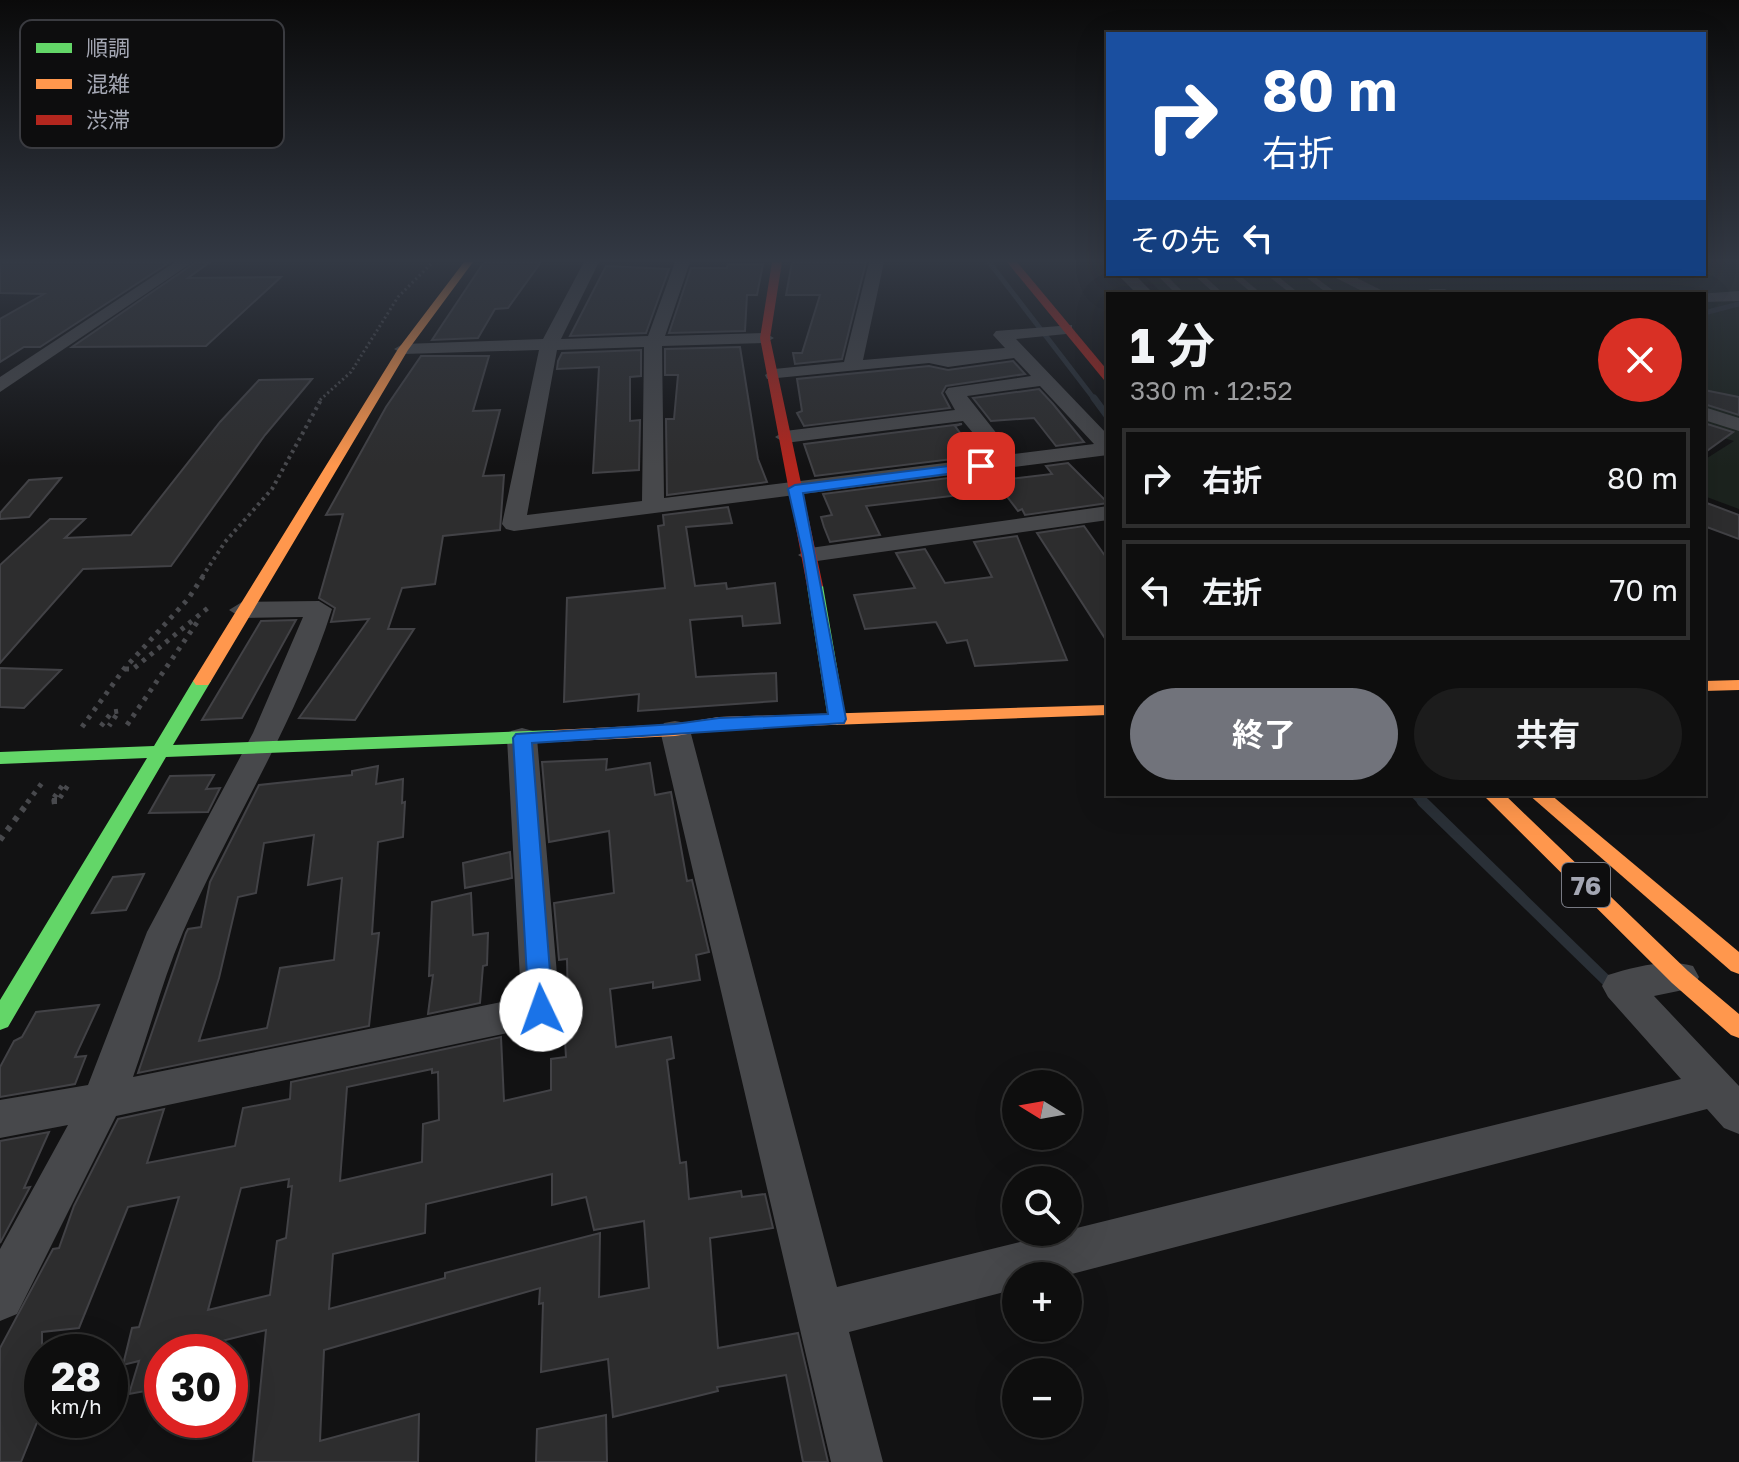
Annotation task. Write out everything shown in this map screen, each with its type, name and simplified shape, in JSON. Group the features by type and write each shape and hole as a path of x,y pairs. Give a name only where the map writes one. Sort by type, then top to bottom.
{"street":[{"path":"0,386 83,330"},
{"path":"0,1020 242,610 415,330"},
{"path":"557,330 549,346 514,524 1106,448"},
{"path":"653,507 651,363 658,330"},
{"path":"766,330 765,338 810,555 837,719"},
{"path":"852,366 860,330"},
{"path":"1053,330 1002,335 1106,446"},
{"path":"1067,330 1106,376"},
{"path":"403,349 765,338"},
{"path":"774,375 1019,352"},
{"path":"1009,463 968,414 955,392 1045,380"},
{"path":"785,437 968,414"},
{"path":"1706,414 1739,425"},
{"path":"810,555 1106,513"},
{"path":"0,1297 101,1101 165,933 233,796 265,746 305,655 319,609 242,610"},
{"path":"1706,686 1739,685"},
{"path":"0,758 522,738 675,730 719,723 1106,710"},
{"path":"675,730 818,1316 857,1462"},
{"path":"0,1119 541,1010 522,738"},
{"name":"76","path":"1494,796 1680,977 1739,1028"},
{"name":"76","path":"1540,796 1738,963"},
{"path":"818,1316 1726,1102 1621,986 1680,977"}],"path":[{"path":"76,734 124,669 188,599 225,542 272,489 320,400 351,372 377,330"},
{"path":"122,733 201,616"},
{"path":"124,669 133,669"},
{"path":"62,786 51,802 58,801 73,778"},
{"path":"0,840 45,779"}],"shaded area":[{"path":"1706,330 1739,330 1739,509 1706,497 1706,459 1734,441 1706,433"}],"building":[{"path":"0,330 66,330 40,347 24,347 0,362"},
{"path":"96,330 223,330 206,346 72,347"},
{"path":"439,330 483,330 478,338 432,340"},
{"path":"573,330 647,330 646,333 570,336"},
{"path":"670,330 745,330 745,331 669,333"},
{"path":"809,330 849,330 842,359 795,364 793,353 802,353"},
{"path":"740,347 758,459 767,482 667,495 666,419 674,419 678,375 665,375 665,349"},
{"path":"641,350 641,376 630,377 630,421 640,420 639,470 593,473 599,367 557,369 558,361 562,353"},
{"path":"421,356 489,356 473,411 500,410 483,476 504,475 500,530 443,536 435,584 402,588 388,629 414,629 355,720 299,718 369,619 331,622 335,608 319,598 343,514 326,515 386,407"},
{"path":"1013,361 1025,374 946,386 942,393 950,408 804,426 797,413 802,411 797,379 929,366 948,370"},
{"path":"312,379 265,435 171,566 83,569 0,663 0,565 50,519 85,519 65,538 131,535 220,422 259,380"},
{"path":"1039,389 1084,442 1056,446 1034,418 991,421 973,398"},
{"path":"1706,390 1739,397 1739,415 1706,405"},
{"path":"962,424 955,426 977,456 815,476 804,444"},
{"path":"1706,424 1733,432 1706,452"},
{"path":"1068,463 1106,503 1025,515 1022,509 1018,511 1002,490 866,506 880,535 830,542 821,517 832,515 823,494 995,472 1000,480 1052,474 1046,466"},
{"path":"61,478 29,517 0,519 0,513 29,480"},
{"path":"1706,503 1739,515 1739,539 1706,527"},
{"path":"728,507 732,523 686,527 695,586 726,583 727,589 775,583 780,623 743,626 742,616 690,620 696,677 776,673 777,701 638,711 639,694 564,702 567,598 665,588 658,526 664,525 663,515"},
{"path":"1084,526 1106,557 1106,640 1037,533"},
{"path":"1017,536 1067,660 975,666 967,640 947,643 936,622 865,629 854,595 915,588 896,553 925,549 945,583 992,577 974,542"},
{"path":"296,620 242,718 202,720 261,621"},
{"path":"0,668 61,670 24,708 0,707"},
{"path":"607,759 606,770 650,763 655,795 671,792 687,881 692,880 709,952 696,955 700,980 653,988 653,982 610,989 616,1047 671,1037 674,1058 667,1060 680,1163 686,1162 689,1199 741,1191 742,1197 765,1194 773,1228 710,1238 718,1348 798,1333 828,1462 803,1462 786,1375 717,1387 718,1391 613,1417 608,1359 541,1372 543,1303 539,1304 540,1288 324,1350 320,1441 419,1414 418,1462 253,1462 266,1330 248,1334 144,1334 144,1391 129,1394 139,1361 128,1364 132,1328 139,1327 179,1197 128,1207 79,1328 24,1334 24,1438 31,1438 21,1462 0,1462 0,1348 53,1249 59,1248 74,1206 118,1119 164,1109 147,1163 235,1146 243,1108 290,1099 291,1082 501,1037 504,1101 551,1090 551,1059 566,1057 563,1006 568,1005 567,959 559,960 554,903 614,893 609,831 549,842 542,762","holes":["432,1069 432,1073 438,1072 439,1120 423,1124 422,1162 340,1181 347,1087","552,1174 552,1205 586,1197 594,1230 644,1221 649,1288 599,1297 600,1233 445,1273 445,1278 329,1309 333,1254 425,1233 426,1204","289,1179 288,1187 292,1186 286,1238 277,1241 270,1295 208,1310 241,1188"]},
{"path":"378,766 376,784 403,779 402,803 405,802 403,837 378,842 372,934 379,933 369,1026 138,1073 186,933 188,929 201,927 210,882 259,785 352,775 352,771","holes":["314,835 308,885 342,878 334,960 280,968 267,1028 199,1041 219,978 238,897 256,893 264,843"]},
{"path":"214,775 206,789 220,788 208,812 149,813 170,776"},
{"path":"510,852 512,878 465,888 463,863"},
{"path":"144,874 126,910 92,913 113,877"},
{"path":"471,893 473,935 488,933 487,965 483,966 480,1003 428,1014 433,975 429,976 432,902"},
{"path":"99,1005 75,1057 86,1056 75,1084 0,1097 0,1067 14,1041 22,1037 36,1012"},
{"path":"49,1132 24,1188 30,1187 0,1243 0,1141"},
{"path":"606,1415 607,1462 536,1462 537,1429"}],"waterway":[{"path":"1041,330 1095,400"},
{"path":"1094,398 1106,414"},
{"path":"1417,796 1422,801"},
{"path":"1422,801 1613,987"}],"traffic: fast":[{"path":"815,586 837,719"},
{"path":"0,1020 202,681"},
{"path":"0,758 554,736"}],"traffic: slow":[{"path":"202,681 417,330"},
{"path":"1706,686 1739,685"},
{"path":"554,736 675,730 719,723 1106,710"},
{"path":"1494,796 1680,977 1739,1028"},
{"path":"1540,796 1739,965"}],"traffic: jam":[{"path":"766,330 765,338 815,586"},
{"path":"1068,330 1106,376"}],"route":[{"path":"541,1010 522,738 675,730 719,723 837,719 810,555 795,489 981,466"}]}
